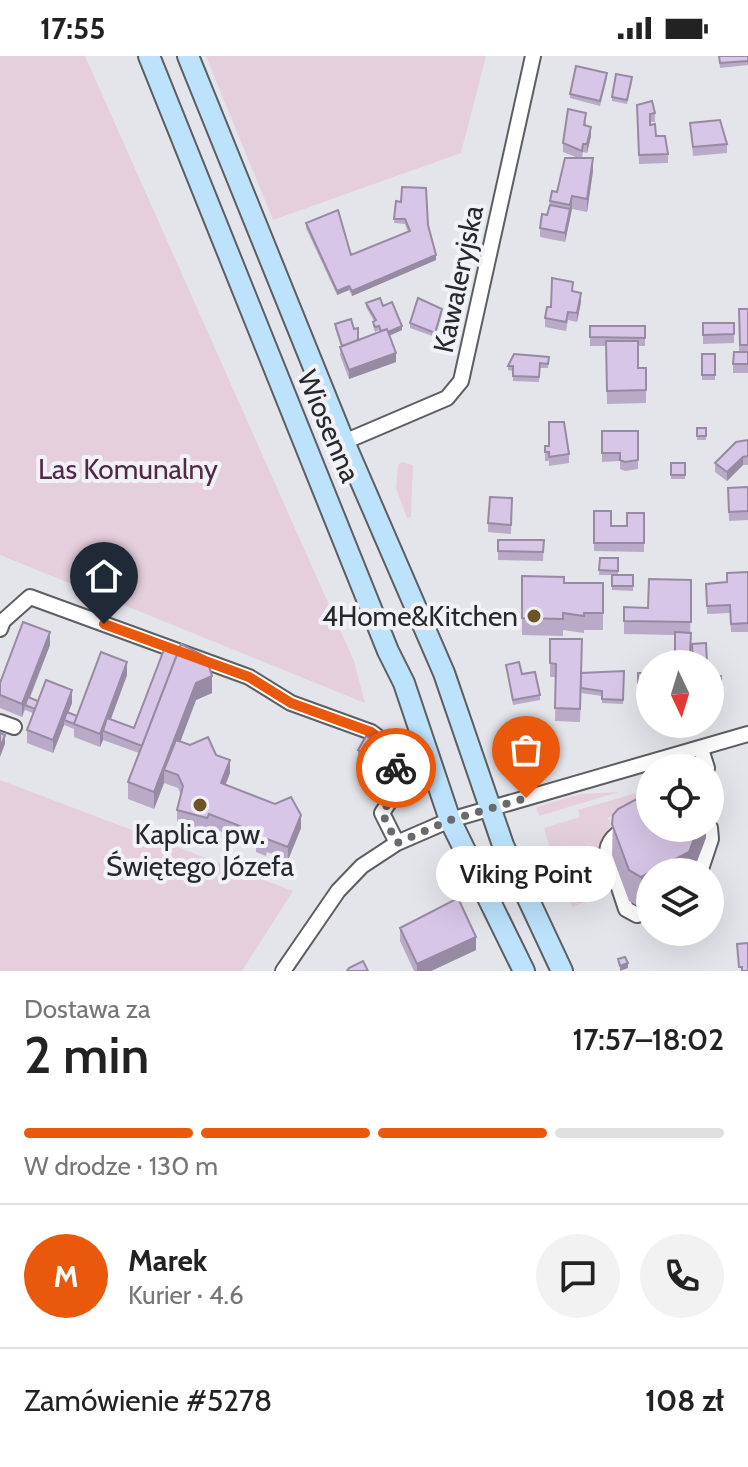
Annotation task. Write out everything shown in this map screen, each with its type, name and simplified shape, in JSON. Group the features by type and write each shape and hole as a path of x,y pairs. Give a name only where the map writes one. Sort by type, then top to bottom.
{"main road":[{"name":"Wiosenna","path":"149,56 318,469 388,651 404,683 450,820 524,971"},
{"name":"Wiosenna","path":"188,56 344,442 444,673 489,808 528,904 562,971"},
{"path":"496,918 528,904"}],"street":[{"name":"Kawaleryjska","path":"344,442 447,398 461,381 533,56"},
{"path":"0,629 3,621 30,597 249,677 291,703 371,732 386,743 401,784 382,813 397,843"},
{"path":"283,971 338,891 362,866 397,843 450,820 748,734"},
{"path":"701,749 703,754"},
{"path":"636,824 615,835 608,842 607,851 626,909 636,914"}],"green space":[{"name":"Las Komunalny","path":"0,56 85,56 354,661 365,703 0,555"},
{"path":"206,56 486,56 461,153 273,220"},
{"path":"402,462 413,465 411,517 407,518 396,488 398,465"},
{"path":"0,780 293,891 242,971 0,971"},
{"path":"619,792 539,816 536,807 581,794"},
{"path":"636,793 636,804 608,818 612,826 601,845 603,869 587,877 593,894 606,890 607,894 572,907 558,878 544,828 580,817 578,810"}],"building":[{"path":"719,56 748,56 748,61 720,63"},
{"path":"576,66 607,73 600,101 570,94"},
{"path":"616,74 632,77 627,100 612,97"},
{"path":"652,101 655,113 650,114 650,125 655,124 656,136 665,136 668,154 639,155 637,105"},
{"path":"568,109 586,113 584,125 591,127 582,151 563,143"},
{"path":"720,120 727,144 693,147 690,123"},
{"path":"565,158 593,158 587,199 572,196 570,205 550,201 552,191 557,192"},
{"path":"402,187 426,188 428,225 436,255 352,291 349,286 337,291 306,223 338,210 351,255 410,231 405,219 394,219 396,201 401,202"},
{"path":"550,205 570,209 565,233 540,228 542,214 547,215"},
{"path":"552,278 573,282 572,291 581,293 577,313 568,312 566,322 545,318 547,307 551,307"},
{"path":"380,298 383,306 392,302 402,326 388,332 387,329 381,331 379,326 375,327 373,322 376,320 366,303"},
{"path":"418,298 442,309 435,333 410,323"},
{"path":"739,309 748,309 748,345 740,345"},
{"path":"351,319 354,329 358,328 358,340 342,346 335,324"},
{"path":"703,323 734,323 734,334 703,335"},
{"path":"590,326 645,326 645,338 590,337"},
{"path":"387,329 396,353 349,370 340,347"},
{"path":"606,341 638,341 638,368 646,368 646,390 607,391"},
{"path":"734,352 748,352 748,364 733,364"},
{"path":"514,354 549,357 548,364 540,363 539,377 513,376 513,366 508,366"},
{"path":"702,354 715,354 715,375 702,375"},
{"path":"549,422 564,422 569,454 549,457 549,452 545,452 545,446 549,446"},
{"path":"697,428 706,428 706,436 697,436"},
{"path":"602,431 638,431 638,460 625,462 620,460 620,453 602,453"},
{"path":"748,440 748,456 727,472 715,463 736,442"},
{"path":"671,463 685,463 685,475 671,475"},
{"path":"748,487 748,511 729,512 728,488"},
{"path":"490,497 512,498 511,525 488,523"},
{"path":"594,511 611,511 611,526 627,526 627,513 644,513 644,543 594,543"},
{"path":"498,540 544,540 543,552 498,551"},
{"path":"600,558 618,558 618,571 599,570"},
{"path":"748,572 748,623 731,624 730,605 707,606 706,584 727,582 727,573"},
{"path":"612,575 633,575 633,586 612,586"},
{"path":"522,576 564,577 564,583 603,583 603,613 584,613 584,616 563,613 563,619 522,618"},
{"path":"649,579 691,580 691,622 624,621 624,607 648,608"},
{"path":"23,622 50,632 22,704 0,695 0,683"},
{"path":"675,632 691,633 690,650 675,650"},
{"path":"550,639 582,639 580,709 555,708 556,664 550,663"},
{"path":"706,643 706,650 692,650 692,644"},
{"path":"181,644 206,657 212,676 196,683 154,792 128,782"},
{"path":"165,647 178,652 142,746 103,731 107,718 134,728"},
{"path":"101,652 127,662 100,734 74,724"},
{"path":"519,662 522,674 535,672 540,695 513,700 506,665"},
{"path":"624,671 623,700 602,699 602,691 581,688 581,673"},
{"path":"46,680 72,690 53,740 27,730"},
{"path":"28,697 38,701 35,709 25,705"},
{"path":"67,712 77,716 74,724 64,720"},
{"path":"366,736 381,744 373,758 358,750"},
{"path":"208,737 216,755 230,760 221,783 275,804 291,797 301,815 288,847 267,839 266,842 256,839 258,833 209,814 207,818 177,810 183,786 178,775 164,770 176,740 190,745"},
{"path":"636,799 636,842 693,842 689,852 677,858 636,858 636,874 629,870 612,824 613,815"},
{"path":"458,898 476,937 417,964 400,928"},
{"path":"748,943 748,971 742,971 737,944"},
{"path":"625,957 628,963 620,966 618,959"},
{"path":"363,961 368,971 347,971 349,968"}],"way so far":[{"path":"396,768 401,784 382,813 397,843 450,820 526,798"}],"place":[{"name":"4Home&Kitchen","path":"534,616"},
{"name":"Viking Point","path":"526,798"},
{"name":"Kaplica pw. Świętego Józefa","path":"200,805"}],"route":[{"path":"104,624 249,677 291,703 371,732 384,739 396,768"}]}
